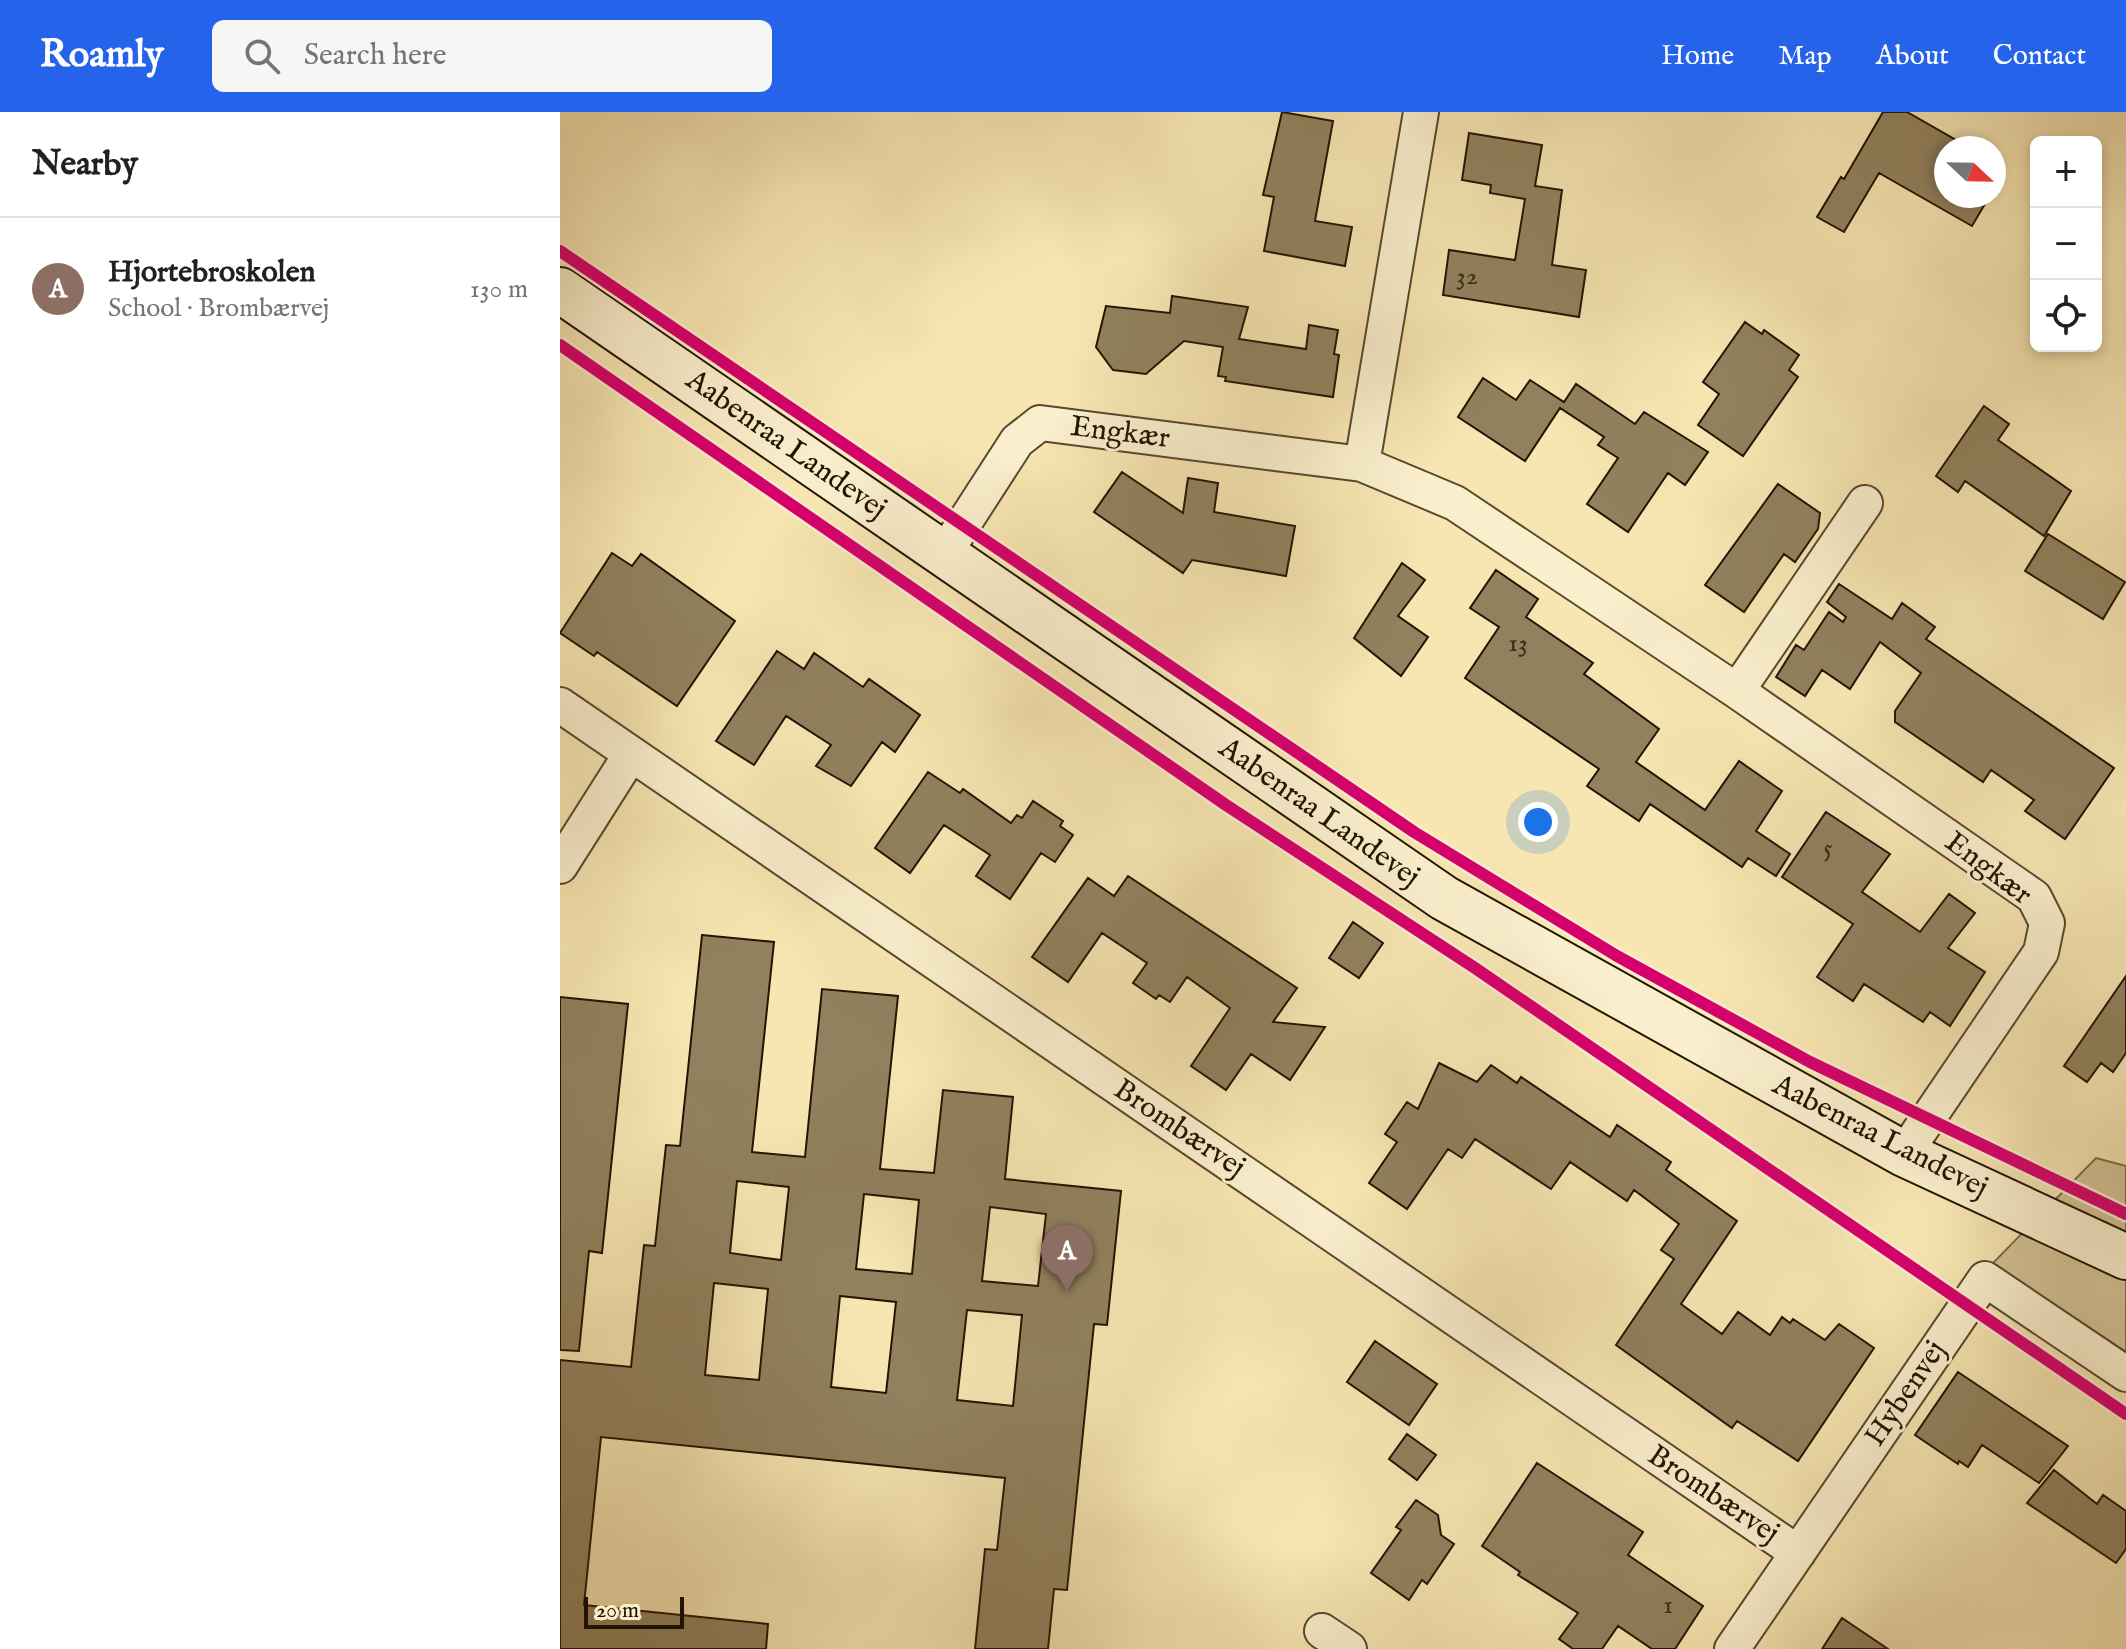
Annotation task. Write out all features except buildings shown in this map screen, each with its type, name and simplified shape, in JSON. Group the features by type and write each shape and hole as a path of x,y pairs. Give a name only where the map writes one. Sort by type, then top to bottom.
{"main road":[{"name":"Aabenraa Landevej","path":"560,290 1444,898 1904,1154 2126,1257"}],"street":[{"path":"1362,464 1421,112"},
{"name":"Engkær","path":"944,554 1017,441 1040,423 1362,464 1455,503 1737,691 2034,897 2047,923 2041,952 1904,1154"},
{"path":"1737,691 1865,503"},
{"name":"Brombærvej","path":"560,705 1798,1553"},
{"path":"560,866 631,754"},
{"name":"Hybenvej","path":"1732,1649 1985,1279 2126,1374"}],"shaded area":[{"path":"2096,1158 2126,1166 2126,1352 1992,1264"}],"cycle path":[{"path":"560,251 1414,832 1617,956 1810,1062 2126,1214"},
{"path":"560,345 1226,805 1475,968 2126,1414"}],"place":[{"name":"Hjortebroskolen","path":"1067,1291"}]}
